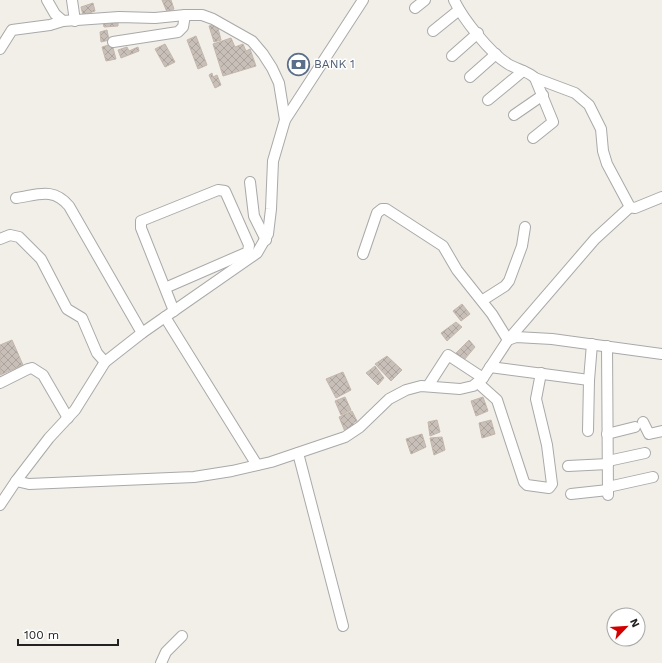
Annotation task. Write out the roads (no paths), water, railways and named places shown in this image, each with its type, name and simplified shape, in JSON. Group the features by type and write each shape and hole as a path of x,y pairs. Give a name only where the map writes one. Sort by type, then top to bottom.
{"street":[{"path":"47,0 54,14 63,21"},
{"path":"72,0 75,20"},
{"path":"0,505 16,481 49,438 80,403 104,362 164,317 257,253 266,240 270,223 273,161 285,120 363,0"},
{"path":"415,8 425,0"},
{"path":"433,31 457,5 465,19 506,63 535,78 574,93 590,105 601,129 603,151 607,164 630,207"},
{"path":"113,42 178,32 183,27 185,15"},
{"path":"0,49 5,43 9,32 12,30 50,25 63,21 119,17 155,18 202,15 213,19 252,41 272,68 279,83 285,120"},
{"path":"452,56 478,33"},
{"path":"470,77 496,54"},
{"path":"488,100 523,71"},
{"path":"533,138 554,122 535,78"},
{"path":"514,115 543,94"},
{"path":"250,182 254,216 266,240"},
{"path":"165,288 244,254 249,249 225,191 218,190 141,221 141,228 174,311"},
{"path":"16,198 51,194 63,198 70,206 142,333"},
{"path":"16,481 34,484 194,477 257,465 298,453 354,432 374,412 397,394 413,387 428,386 460,389 480,380 508,340 595,239 630,207 635,208 662,197"},
{"path":"363,254 377,213 382,209 386,209 443,246 457,270 483,300 508,340"},
{"path":"483,300 505,286 509,281 522,246 525,227"},
{"path":"0,239 10,235 19,236 42,259 66,309 82,318 97,353 104,362"},
{"path":"164,317 257,465"},
{"path":"508,340 521,337 592,344 662,354"},
{"path":"588,431 589,380 592,344"},
{"path":"607,346 608,491"},
{"path":"428,386 448,355 480,380 497,400 524,482 527,485 549,488 552,484 547,445 536,399 540,373"},
{"path":"490,367 589,380"},
{"path":"0,383 28,369 37,370 43,375 68,418"},
{"path":"607,434 639,425 649,434 662,431"},
{"path":"298,453 343,626"},
{"path":"568,466 608,463 645,453"},
{"path":"571,494 608,491 653,477"},
{"path":"161,663 166,652 182,636"}],"place":[{"name":"BANK 1","path":"298,64"}]}
